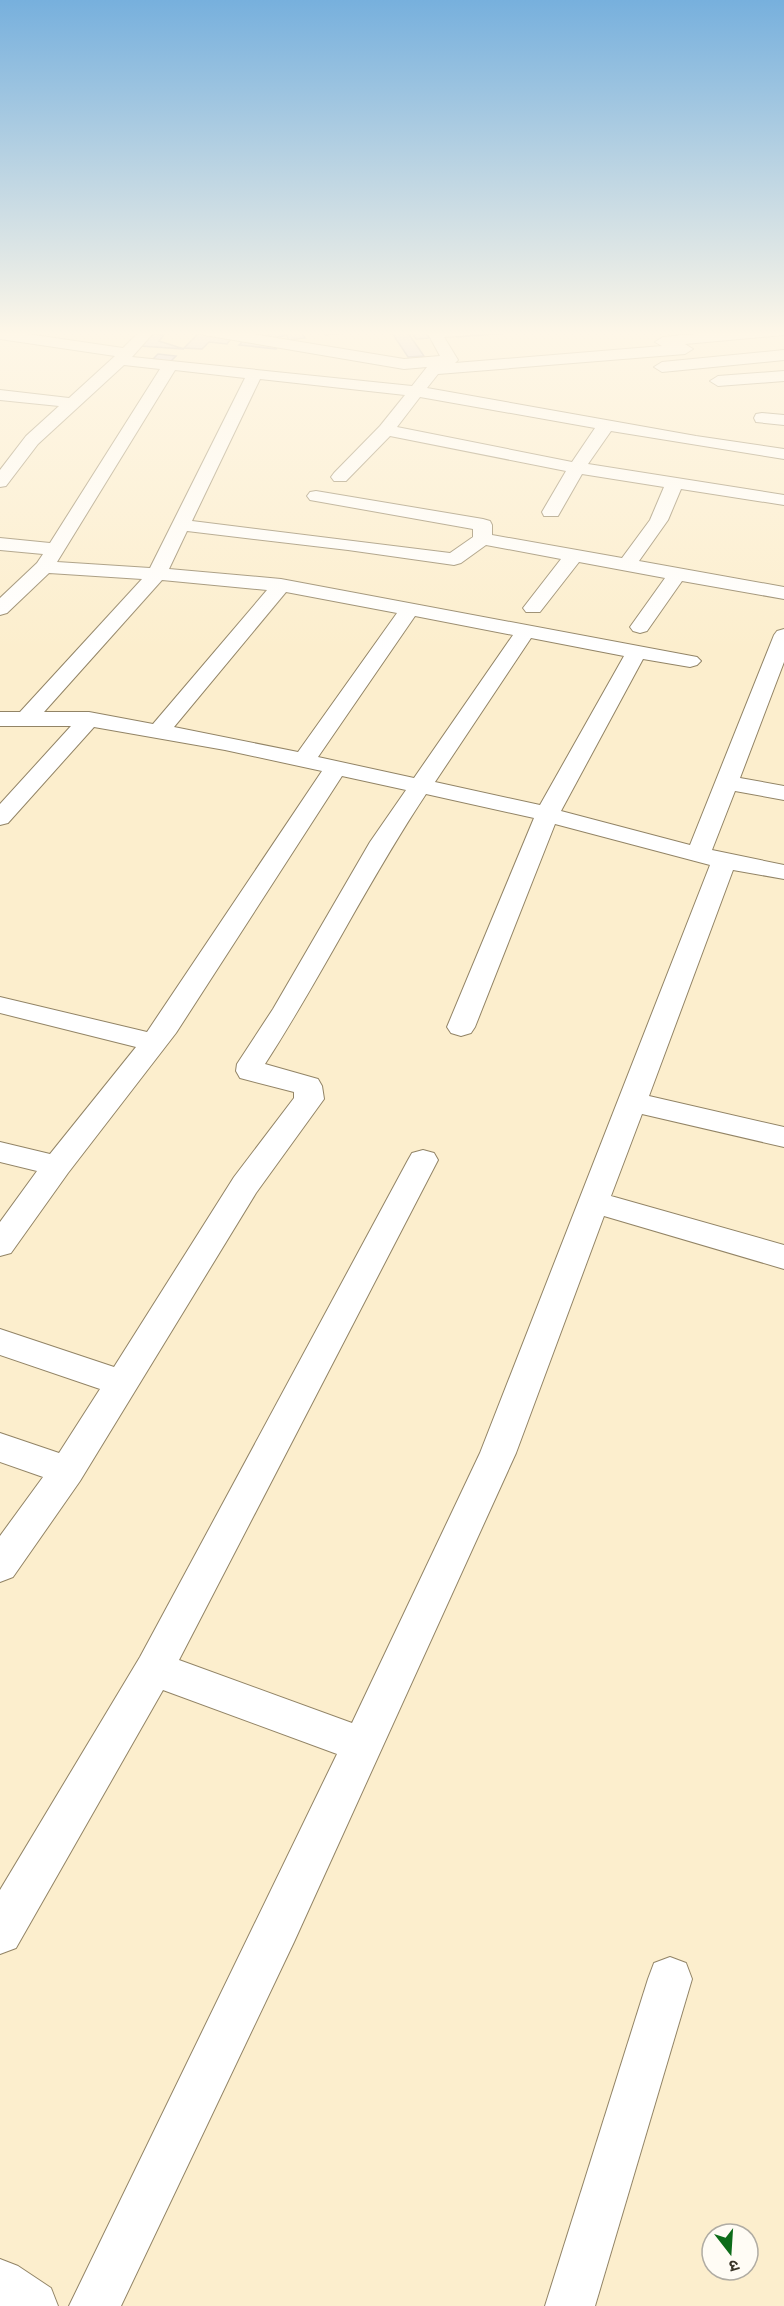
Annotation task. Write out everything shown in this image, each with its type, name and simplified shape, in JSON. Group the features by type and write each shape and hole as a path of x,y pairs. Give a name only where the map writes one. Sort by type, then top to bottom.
{"street":[{"path":"0,482 35,438"},
{"path":"0,609 44,567 125,438"},
{"path":"27,719 157,574 223,438"},
{"path":"340,477 379,438"},
{"path":"424,438 577,468 784,500"},
{"path":"487,450 496,438"},
{"path":"551,512 597,438"},
{"path":"677,438 784,454"},
{"path":"627,565 659,520 675,483"},
{"path":"315,496 483,525 482,538"},
{"path":"180,525 348,544 454,559 482,538 784,593"},
{"path":"0,544 56,549"},
{"path":"533,608 574,555"},
{"path":"44,567 281,585 690,661"},
{"path":"640,627 677,574"},
{"path":"159,731 281,585"},
{"path":"304,760 410,609"},
{"path":"0,1566 67,1471 245,1185 309,1099 308,1086 250,1071 251,1064 287,1009 382,842 526,631"},
{"path":"94,2306 362,1745 498,1453 632,1102 711,858 726,783 784,635"},
{"path":"461,1027 548,815 638,652"},
{"path":"0,719 89,719 225,743 548,815 711,858 784,872"},
{"path":"0,818 89,719"},
{"path":"0,1245 57,1166 166,1027 336,767"},
{"path":"726,783 784,793"},
{"path":"0,1005 153,1042"},
{"path":"632,1102 784,1137"},
{"path":"0,1152 57,1166"},
{"path":"0,1932 154,1669 423,1160"},
{"path":"594,1202 784,1257"},
{"path":"0,1342 122,1383"},
{"path":"0,1447 67,1471"},
{"path":"154,1669 362,1745"},
{"path":"570,2306 670,1979"},
{"path":"0,2284 33,2306"}]}
